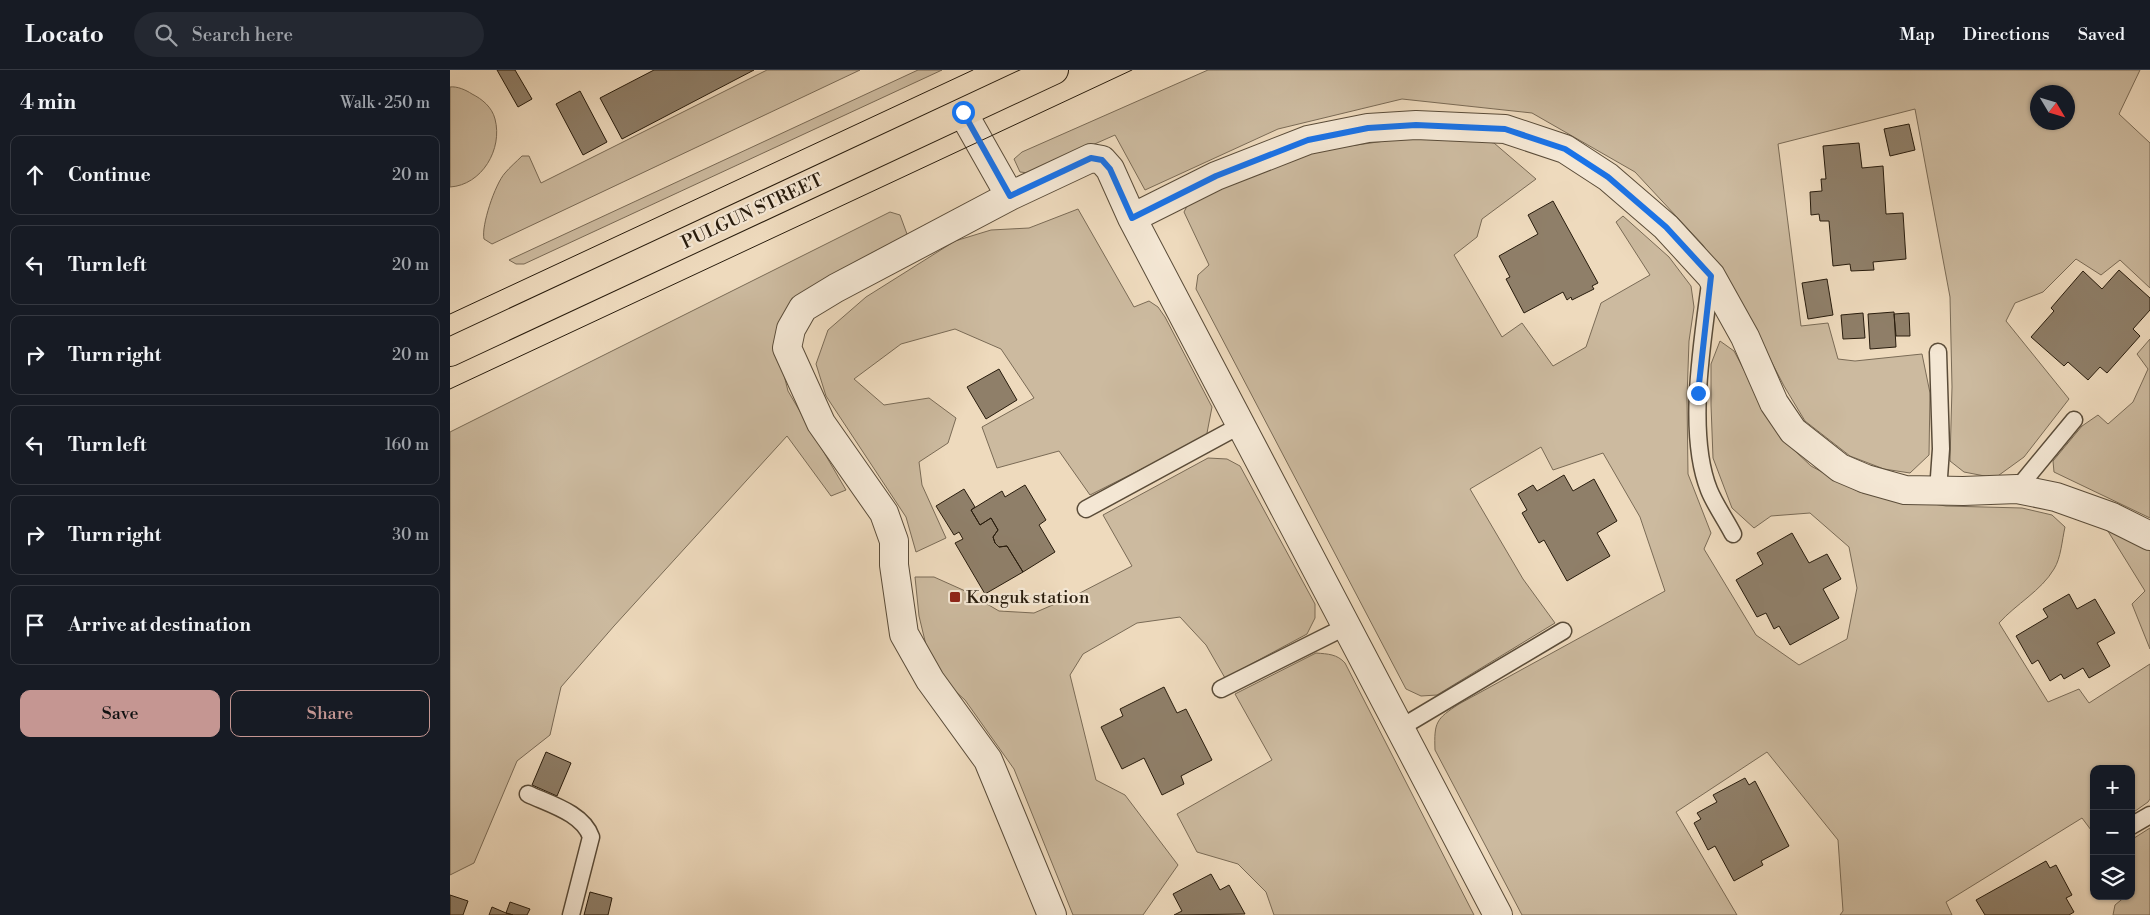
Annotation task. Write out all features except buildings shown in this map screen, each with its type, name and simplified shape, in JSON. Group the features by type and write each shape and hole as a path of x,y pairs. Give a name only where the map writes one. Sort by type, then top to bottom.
{"highway":[{"name":"PULGUN STREET","path":"450,352 1054,70"}],"street":[{"path":"963,112 1010,196"},
{"path":"1132,218 1216,176 1308,140 1368,128 1416,125 1505,129 1565,149 1608,177 1666,227 1711,276 1745,337 1774,403 1793,432 1840,468 1858,476 1905,490 2018,489 2056,496 2112,517 2150,536"},
{"path":"1052,915 988,760 930,680 904,634 894,565 894,541 884,513 821,423 786,348 791,329 803,308 836,288 1010,196 1091,158 1102,160 1110,169 1132,218 1498,915"}],"lane":[{"path":"1711,276 1698,393 1700,456 1710,490 1733,534"},
{"path":"1938,352 1941,449 1938,491"},
{"path":"2018,489 2074,420"},
{"path":"1086,509 1241,425"},
{"path":"1221,689 1347,626"},
{"path":"1400,728 1563,631"},
{"path":"528,794 569,813 588,828 591,837 571,915"},
{"path":"2135,824 2150,815"}],"shaded area":[{"path":"767,70 860,70 492,244 484,239 487,215 497,186 505,173 522,156 529,156 541,183"},
{"path":"918,70 942,70 524,264 516,264 509,260"},
{"path":"1208,70 2140,70 2119,114 2150,143 2150,288 2120,260 2101,275 2076,259 2043,292 2015,303 2006,321 2069,399 2024,457 1995,478 1964,472 1950,461 1952,387 1950,297 1915,109 1778,144 1801,326 1828,323 1838,359 1855,361 1922,354 1930,393 1929,455 1910,473 1884,469 1850,456 1805,421 1784,386 1737,295 1703,245 1635,172 1532,113 1402,99 1278,129 1145,190 1115,135 1029,173 1020,172 1014,159 1022,152"},
{"path":"450,87 464,90 486,104 494,115 497,130 496,142 488,164 472,180 450,187"},
{"path":"1406,138 1473,139 1494,143 1536,179 1482,219 1477,237 1454,255 1502,337 1522,323 1553,366 1586,347 1601,303 1650,275 1616,222 1623,216 1669,257 1691,286 1694,307 1689,341 1687,398 1688,474 1711,533 1704,549 1756,635 1799,665 1847,639 1857,588 1849,547 1810,513 1771,516 1754,528 1732,508 1713,458 1711,364 1720,341 1734,351 1779,436 1811,466 1859,492 1946,506 2022,508 2052,515 2065,527 2056,565 2049,577 1999,623 2048,702 2079,689 2089,703 2150,664 2150,799 2148,802 2135,811 2135,765 2090,765 2090,829 2082,818 1946,902 1952,915 1840,915 1843,911 1838,840 1767,752 1676,812 1737,915 1522,915 1435,750 1435,733 1438,722 1445,714 1459,704 1665,591 1640,517 1603,453 1553,470 1541,447 1470,489 1523,579 1555,623 1437,695 1421,696 1406,689 1196,289 1198,275 1209,265 1184,212 1189,202 1255,167 1328,149"},
{"path":"1078,209 1134,307 1149,301 1158,307 1165,317 1212,407 1207,433 1201,439 1090,495 1059,451 997,468 982,427 1034,398 1001,349 955,329 901,344 854,379 884,405 929,398 956,418 948,443 919,462 922,485 946,538 916,552 906,517 826,396 816,364 828,330 866,297 955,241 991,230 1029,228"},
{"path":"890,212 900,215 907,234 775,339 788,391 846,490 831,496 787,436 561,687 550,735 517,761 474,863 450,875 450,432"},
{"path":"2150,339 2150,518 2054,472 2053,461 2082,426 2098,415 2108,424 2133,402 2148,369 2137,354"},
{"path":"1208,458 1227,459 1240,466 1315,604 1315,618 1307,634 1225,678 1206,645 1180,617 1137,623 1083,654 1070,675 1096,780 1125,795 1178,865 1143,915 1073,915 1014,769 965,700 932,670 919,616 915,577 934,577 963,590 999,611 1034,613 1078,594 1132,566 1103,515"},
{"path":"2106,528 2150,550 2150,649 2132,604 2145,591"},
{"path":"1316,653 1335,656 1345,663 1474,915 1274,915 1266,892 1238,864 1197,852 1177,814 1272,760 1235,694"},
{"path":"2150,828 2150,915 2113,915 2115,905 2121,900 2135,900 2135,837"}],"tram line":[{"path":"450,314 973,70"},
{"path":"450,389 1132,70"}],"place":[{"name":"Konguk station","path":"955,597"}],"route":[{"path":"963,112 1010,196 1091,158 1102,160 1110,169 1132,218 1216,176 1308,140 1368,128 1416,125 1505,129 1565,149 1608,177 1666,227 1711,276 1698,393"}]}
